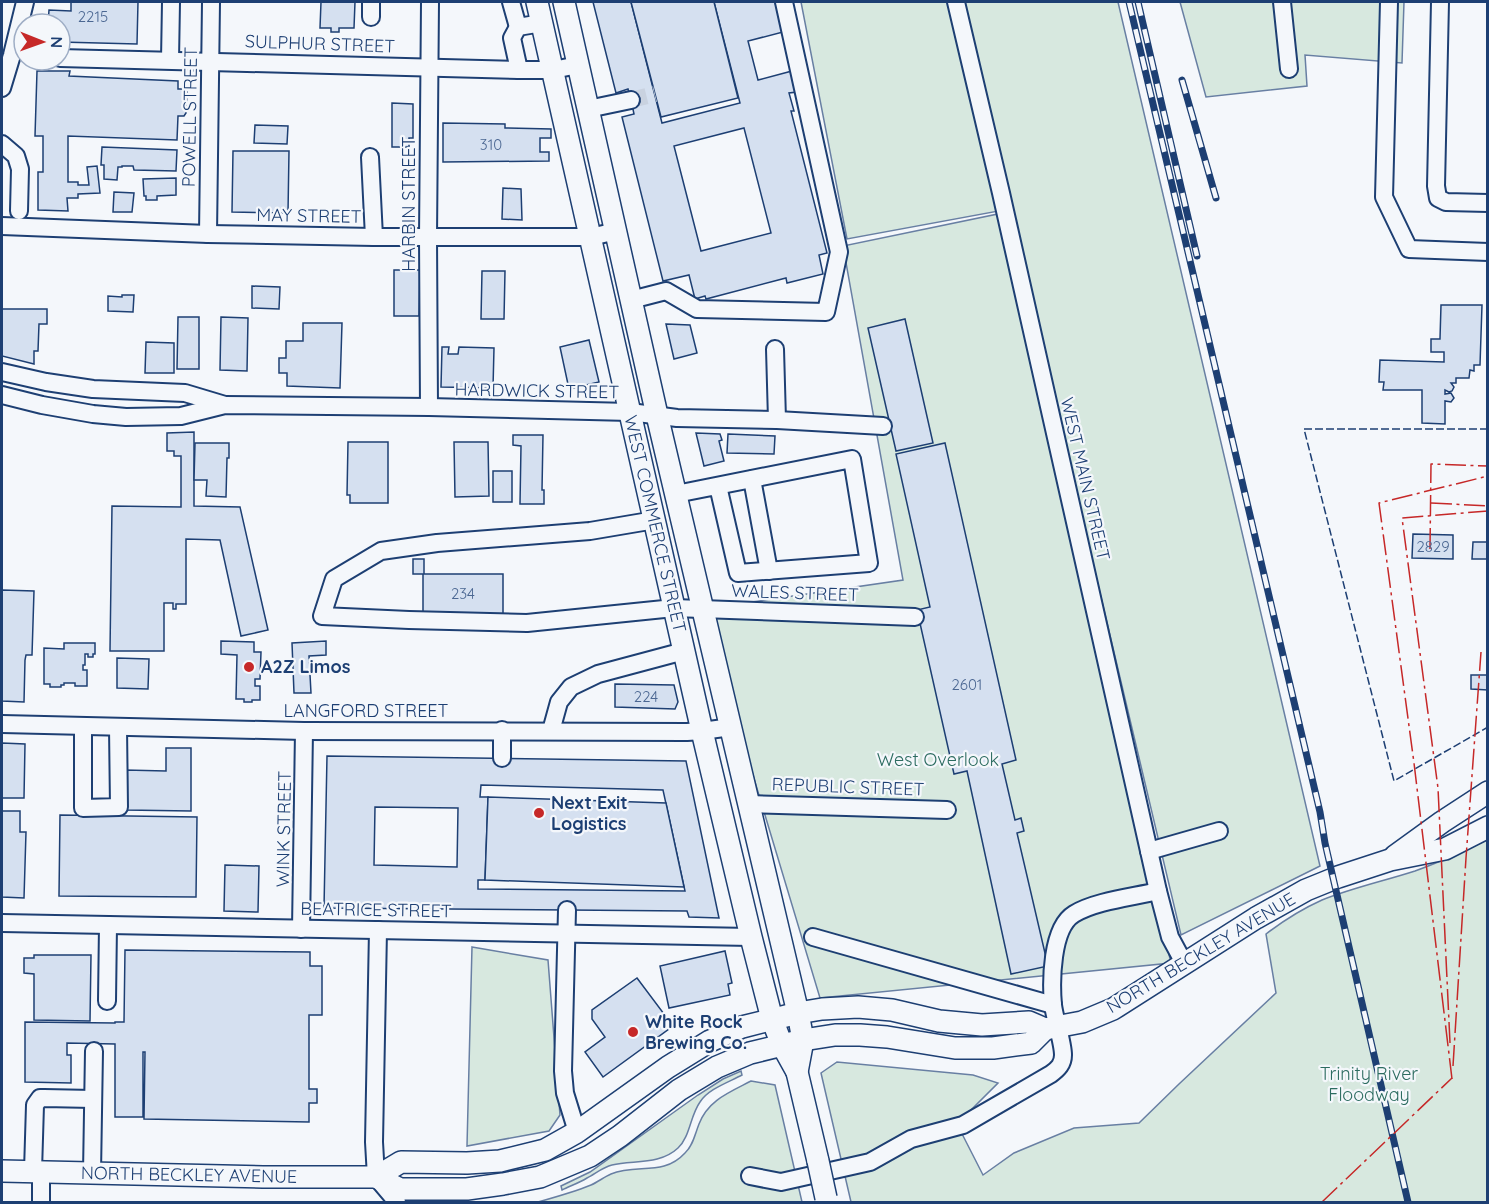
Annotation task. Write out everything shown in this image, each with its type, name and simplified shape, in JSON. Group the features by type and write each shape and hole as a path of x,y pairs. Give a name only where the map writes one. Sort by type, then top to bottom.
{"main road":[{"name":"WEST COMMERCE STREET","path":"537,2 751,938 772,1019 782,1045 797,1072"},
{"name":"WEST COMMERCE STREET","path":"564,2 657,415 803,1040"},
{"name":"NORTH BECKLEY AVENUE","path":"1390,860 1488,792"},
{"name":"NORTH BECKLEY AVENUE","path":"2,1171 262,1177 376,1177 400,1189 467,1189 540,1177 590,1156 620,1136 679,1090 717,1067 750,1053 827,1035 887,1037 955,1048 993,1048 1031,1043 1051,1029 1082,1022 1113,1009 1256,918 1306,890 1390,860 1445,849 1488,827"},
{"name":"NORTH BECKLEY AVENUE","path":"376,1177 401,1162 500,1161 545,1150 577,1132 668,1067 710,1041 742,1027 798,1013 858,1007 892,1010 939,1021 982,1025 1029,1022 1051,1029"},
{"path":"803,1040 797,1072 827,1200"},
{"path":"577,1132 590,1156"}],"street":[{"path":"170,60 171,2"},
{"name":"POWELL STREET","path":"208,234 211,2"},
{"name":"HARBIN STREET","path":"429,408 430,2"},
{"path":"511,2 518,27 512,38 519,70"},
{"path":"631,300 666,291 697,309 826,312 839,252 784,2"},
{"name":"WEST MAIN STREET","path":"956,2 1158,891 1170,937 1184,963"},
{"path":"1282,2 1289,69"},
{"path":"1389,2 1384,197 1409,249 1488,252"},
{"path":"1440,2 1436,186 1438,198 1446,202 1488,203"},
{"path":"518,27 542,23"},
{"path":"2,88 12,57"},
{"name":"SULPHUR STREET","path":"72,58 519,70 552,70 578,65"},
{"path":"588,109 631,100"},
{"path":"2,144 16,156 20,169 19,211"},
{"path":"370,157 374,237"},
{"name":"MAY STREET","path":"2,226 208,234 374,237 591,237 616,231"},
{"path":"775,349 777,420"},
{"name":"HARDWICK STREET","path":"2,372 93,389 185,393 225,405"},
{"name":"HARDWICK STREET","path":"2,395 42,405 126,417 181,416 225,405 630,412 676,418 777,420 883,426"},
{"path":"676,494 852,459 869,563 738,573 718,486"},
{"path":"752,479 769,571"},
{"name":"WALES STREET","path":"655,520 590,531 437,543 381,551 334,579 322,616 527,623 674,608 915,617"},
{"path":"551,731 559,702 572,687 598,674 684,651"},
{"name":"LANGFORD STREET","path":"2,724 304,730 702,731 730,727"},
{"path":"83,726 83,808 119,807 118,727"},
{"name":"WINK STREET","path":"301,929 304,730"},
{"path":"502,730 502,758"},
{"name":"REPUBLIC STREET","path":"749,804 947,810"},
{"path":"1149,851 1219,831"},
{"path":"750,1176 781,1182 870,1162 911,1138 963,1125 1052,1074 1061,1065 1063,1055 1051,1029 1053,965 1060,930 1071,915 1099,904 1158,891"},
{"path":"567,910 563,1071 565,1093 577,1132"},
{"name":"BEATRICE STREET","path":"2,922 751,938"},
{"path":"107,1001 108,925"},
{"path":"378,930 374,1142 376,1177 397,1203"},
{"path":"813,937 1053,1005"},
{"path":"92,1173 94,1052"},
{"path":"41,1203 34,1106 37,1101 44,1098 93,1099"}],"green space":[{"path":"801,2 1118,2 1320,866 1181,935 1009,209 847,239"},
{"path":"1180,2 1404,2 1402,63 1305,55 1307,86 1206,97"},
{"name":"West Overlook","path":"998,214 1171,963 820,998 703,609 903,580 843,246"},
{"name":"Trinity River Floodway","path":"1487,840 1487,1202 851,1202 821,1073 837,1062 973,1075 998,1083 957,1124 983,1175 1014,1153 1074,1128 1139,1123 1276,993 1266,934 1293,915 1322,900 1415,871"},
{"path":"472,947 548,960 560,1115 549,1131 467,1146"},
{"path":"741,1071 742,1075 704,1097 685,1138 671,1153 655,1160 609,1166 562,1190 561,1186 590,1172 698,1095"},
{"path":"751,1081 775,1085 802,1202 538,1202 585,1188 611,1174 630,1169 659,1167 677,1160 690,1147 708,1109 720,1098"}],"building":[{"path":"71,2 138,2 137,44 72,42 72,12 49,12 49,10 71,11"},
{"path":"321,2 355,2 354,28 339,28 339,32 331,32 331,28 320,28"},
{"path":"593,2 631,2 662,123 740,103 714,2 775,2 783,32 748,41 758,80 792,71 797,92 789,93 794,111 791,111 827,253 819,255 823,274 787,283 786,278 706,299 705,296 695,299 689,275 663,281 622,117 634,114 631,100 628,89 616,93","holes":["744,128 771,233 701,251 674,146"]},
{"path":"631,2 714,2 738,98 661,117"},
{"path":"37,72 70,72 69,76 178,81 178,89 184,89 187,92 186,113 184,116 178,116 177,140 68,136 68,182 89,185 87,167 97,166 100,193 78,194 78,198 67,198 68,211 38,210 38,172 43,172 43,136 35,136"},
{"path":"392,103 413,104 413,138 409,138 409,147 392,147"},
{"path":"443,123 505,124 505,128 551,129 551,138 540,138 540,152 549,152 549,161 443,162"},
{"path":"255,125 288,126 287,144 254,143"},
{"path":"102,147 177,150 176,171 134,170 133,166 122,166 118,167 117,180 104,179 104,165 101,165"},
{"path":"233,151 289,151 288,213 232,212"},
{"path":"176,178 176,195 157,196 157,200 146,200 143,179"},
{"path":"503,188 521,189 522,220 502,219"},
{"path":"114,192 134,193 132,212 113,212"},
{"path":"394,270 420,270 419,316 394,316"},
{"path":"482,271 505,271 504,319 481,319"},
{"path":"252,286 280,287 279,309 252,308"},
{"path":"122,295 134,295 133,312 108,311 108,296 122,297"},
{"path":"1441,305 1482,305 1480,365 1474,365 1474,371 1470,370 1469,378 1456,378 1456,383 1451,383 1454,387 1452,391 1445,390 1445,394 1451,393 1454,398 1451,402 1445,401 1445,424 1422,423 1422,390 1383,390 1384,382 1379,382 1380,360 1444,362 1444,352 1431,352 1431,339 1440,339"},
{"path":"2,309 47,309 47,324 39,324 38,351 34,351 34,364 2,356"},
{"path":"178,317 199,317 199,369 177,369"},
{"path":"221,317 248,318 247,371 220,370"},
{"path":"905,319 933,443 896,451 868,328"},
{"path":"303,323 342,323 340,388 287,386 287,373 279,373 279,358 286,358 286,341 303,341"},
{"path":"666,324 690,325 697,353 674,359"},
{"path":"589,340 599,382 569,389 560,347"},
{"path":"146,342 174,343 174,373 145,373"},
{"path":"442,347 449,347 448,354 458,354 459,347 494,348 493,388 441,387"},
{"path":"194,432 194,506 240,507 268,630 241,636 220,540 186,539 186,604 176,604 176,609 173,609 173,603 164,603 164,651 110,651 112,506 181,507 181,456 174,456 174,451 167,451 167,433"},
{"path":"696,433 720,434 722,440 719,441 724,461 704,466"},
{"path":"728,434 775,436 774,454 727,453"},
{"path":"513,435 543,435 544,504 520,504 521,446 513,445"},
{"path":"348,442 388,442 388,503 350,503 350,495 347,495"},
{"path":"454,442 488,442 489,496 455,497"},
{"path":"195,443 229,443 226,497 206,496 207,480 194,480"},
{"path":"945,443 1016,760 1002,764 1015,820 1021,818 1024,831 1017,833 1048,966 1011,974 967,771 954,774 917,610 930,607 896,454"},
{"path":"493,471 512,471 512,502 493,502"},
{"path":"1413,534 1453,535 1453,559 1412,558"},
{"path":"1473,542 1488,542 1488,559 1472,559"},
{"path":"413,559 424,559 424,574 503,574 503,615 423,614 423,574 413,574"},
{"path":"2,590 34,591 32,655 26,655 25,660 24,702 2,701"},
{"name":"A2Z Limos","path":"221,641 254,642 254,652 261,652 260,679 255,679 255,686 260,686 260,700 244,702 244,699 236,699 237,655 221,654"},
{"path":"326,641 326,655 309,656 311,693 294,693 292,643"},
{"path":"64,643 95,643 93,657 85,654 83,670 87,670 87,686 64,683 61,687 50,687 50,684 44,684 44,648 64,649"},
{"path":"117,658 149,659 148,689 117,688"},
{"path":"1471,675 1488,675 1488,690 1471,689"},
{"path":"615,684 674,685 678,702 675,709 615,707"},
{"path":"2,743 25,744 24,798 2,798"},
{"path":"166,748 191,748 191,811 125,810 125,770 166,771"},
{"path":"327,756 686,761 719,918 689,917 687,911 324,908","holes":["481,785 663,790 685,891 478,889 478,880 485,880 488,797 480,797","375,807 458,808 457,867 374,865"]},
{"path":"488,797 666,803 684,887 485,880"},
{"path":"2,811 20,811 20,832 26,832 24,898 2,897"},
{"path":"60,815 197,817 196,897 59,896"},
{"path":"225,865 259,866 258,912 224,911"},
{"path":"125,950 310,952 310,966 322,966 322,1015 309,1015 309,1089 317,1089 317,1103 309,1103 309,1122 144,1119 145,1052 143,1052 143,1117 115,1117 115,1044 67,1043 67,1055 71,1055 71,1083 25,1082 25,1022 124,1022"},
{"path":"725,951 732,983 728,984 730,995 669,1008 660,966"},
{"path":"34,955 91,955 90,1021 34,1020 34,974 24,973 24,958 34,958"},
{"name":"White Rock Brewing Co.","path":"637,978 673,1026 603,1077 585,1052 605,1037 592,1019 592,1010"}],"tunnel":[{"path":"631,100 655,94"}],"railway":[{"path":"1129,2 1320,812 1325,843 1408,1202"},
{"path":"1138,2 1197,256"},
{"path":"1182,80 1216,198"}],"fence":[{"path":"1488,429 1304,429 1394,781 1488,727"}],"power":[{"path":"1430,549 1431,464 1488,466"},
{"path":"1452,1079 1414,763 1379,503 1488,476"},
{"path":"1431,503 1488,506"},
{"path":"1450,1043 1438,788 1402,518 1488,511"},
{"path":"1453,1066 1481,652"},
{"path":"1322,1202 1452,1078"}],"place":[{"name":"A2Z Limos","path":"249,667"},
{"name":"Next Exit Logistics","path":"539,813"},
{"name":"White Rock Brewing Co.","path":"633,1032"}]}
